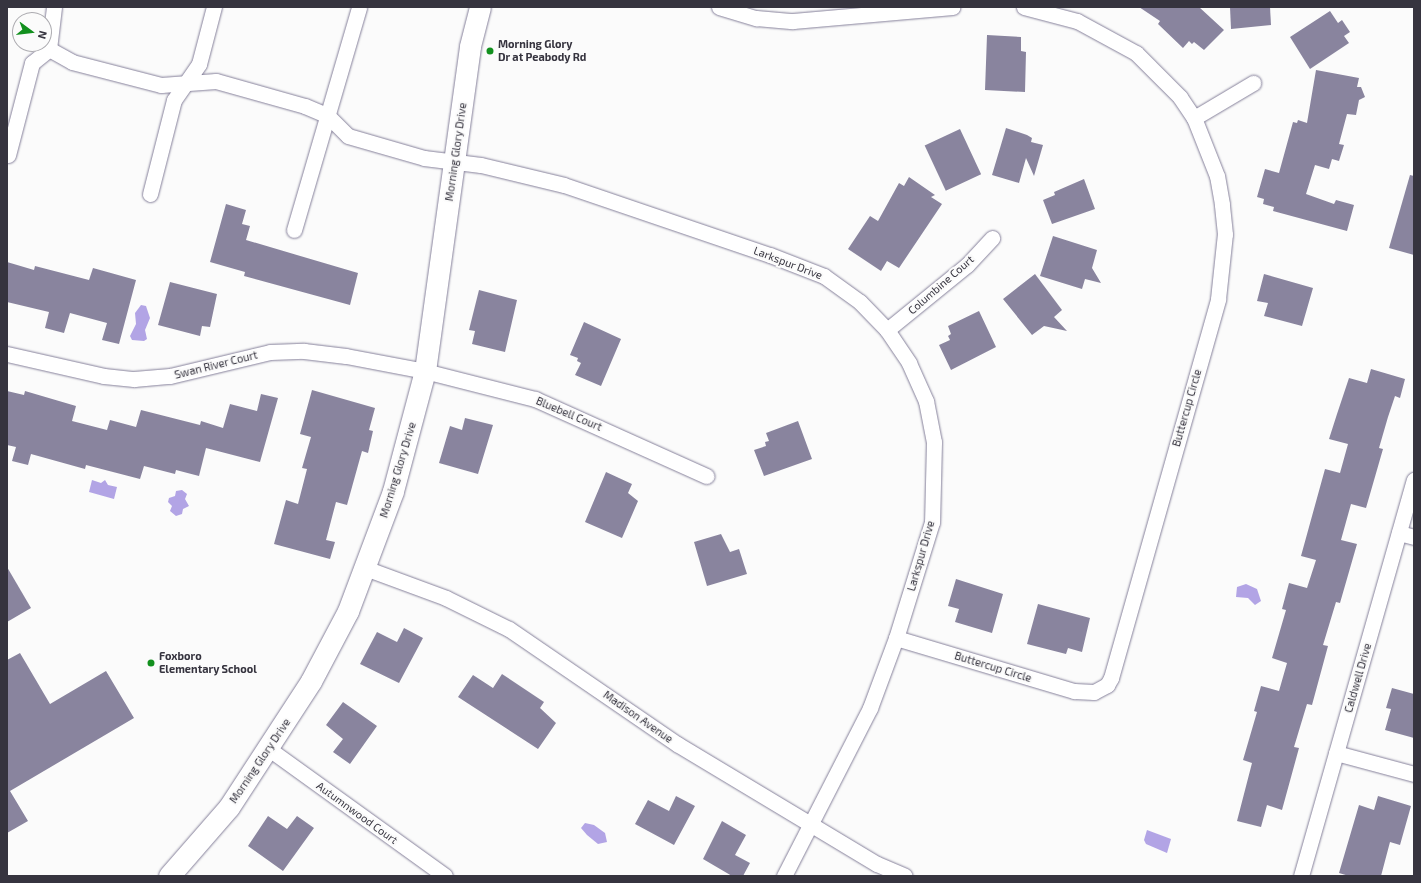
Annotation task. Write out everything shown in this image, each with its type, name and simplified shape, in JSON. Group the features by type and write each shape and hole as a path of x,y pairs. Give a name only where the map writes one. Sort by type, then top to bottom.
{"street":[{"path":"52,24 54,7"},
{"path":"150,194 174,100 199,64 214,7"},
{"path":"294,230 359,7"},
{"name":"Morning Glory Drive","path":"169,876 229,807 269,749 311,682 348,611 396,483 425,371 470,46 480,7"},
{"path":"719,7 756,18 793,21 952,7"},
{"name":"Buttercup Circle","path":"896,638 1074,691 1094,692 1107,685 1111,678 1222,281 1225,234 1217,176 1194,118 1180,97 1136,53 1077,21 1024,7"},
{"path":"52,51 72,62 161,85 216,81 305,106 328,116"},
{"path":"8,155 32,63 45,52"},
{"path":"1194,118 1253,83"},
{"name":"Larkspur Drive","path":"328,116 348,136 424,158 454,162 564,185 770,255 824,276 860,302 887,330 909,363 926,401 934,442 932,522 896,638 870,708 811,826 784,876"},
{"name":"Columbine Court","path":"887,330 967,265 992,238"},
{"name":"Swan River Court","path":"7,354 104,376 134,379 170,376 270,352 304,351 425,371"},
{"name":"Bluebell Court","path":"425,371 535,399 706,476"},
{"name":"Caldwell Drive","path":"1301,876 1414,480"},
{"path":"1399,533 1414,537"},
{"name":"Madison Avenue","path":"365,568 446,598 509,629 677,744 811,826 877,864 905,876"},
{"name":"Autumnwood Court","path":"269,749 445,876"},
{"path":"1336,753 1414,774"}],"shaded area":[{"path":"141,305 146,306 150,318 145,330 147,339 144,341 132,340 130,336 136,324 135,313"},
{"path":"92,480 101,483 105,480 108,485 117,487 114,499 89,492"},
{"path":"182,490 187,494 185,499 189,506 183,509 182,514 176,516 170,511 172,506 168,502 169,498 175,496 176,491"},
{"path":"1246,584 1257,589 1261,601 1255,605 1248,598 1236,597 1237,587"},
{"path":"585,823 594,825 605,833 607,842 598,844 587,835 581,828"},
{"path":"1147,830 1171,839 1167,853 1146,844 1144,840"}],"building":[{"path":"1139,7 1199,7 1224,30 1204,50 1194,42 1192,44 1189,41 1183,48 1158,24 1160,21"},
{"path":"1230,7 1270,7 1271,25 1231,29"},
{"path":"1330,11 1338,23 1342,20 1350,32 1344,36 1349,43 1310,69 1290,37"},
{"path":"987,35 1021,37 1021,51 1026,52 1025,92 985,90"},
{"path":"1316,70 1359,78 1357,87 1361,87 1365,97 1359,100 1356,115 1347,114 1339,144 1344,145 1339,161 1332,159 1329,169 1315,165 1306,194 1334,204 1336,200 1354,205 1347,231 1273,211 1274,207 1263,204 1264,199 1257,197 1265,169 1279,173 1293,122 1297,123 1298,120 1307,123"},
{"path":"1006,128 1027,135 1032,138 1031,142 1043,145 1034,176 1026,158 1019,183 992,175"},
{"path":"960,129 981,174 946,191 925,145"},
{"path":"1410,175 1414,176 1414,255 1389,248"},
{"path":"909,177 935,195 931,197 942,204 899,268 887,261 881,271 848,249 870,216 878,221 899,183 904,186"},
{"path":"1084,179 1095,209 1052,224 1043,200 1055,195 1054,192"},
{"path":"226,204 246,210 242,224 250,226 246,240 358,273 350,305 244,276 245,272 210,262"},
{"path":"1053,236 1097,250 1092,268 1101,283 1085,279 1082,289 1040,276"},
{"path":"7,262 34,270 35,266 89,280 93,268 136,280 119,344 102,340 107,323 70,313 64,333 45,328 49,312 7,302"},
{"path":"1035,274 1062,310 1054,317 1067,331 1044,326 1032,335 1003,299"},
{"path":"1264,274 1313,288 1302,326 1264,316 1268,303 1257,301"},
{"path":"170,282 217,294 210,327 202,326 200,336 158,325"},
{"path":"479,290 517,300 505,352 472,344 475,331 469,330"},
{"path":"979,311 996,347 951,370 939,345 950,340 948,336 951,334 948,326"},
{"path":"584,322 621,339 601,386 575,375 581,363 577,361 578,358 570,355"},
{"path":"1371,369 1405,379 1400,398 1395,396 1388,417 1379,448 1383,449 1366,508 1351,504 1341,540 1357,544 1340,603 1336,602 1323,645 1328,646 1312,705 1307,704 1294,747 1299,748 1282,810 1267,805 1261,827 1237,821 1252,763 1243,760 1257,712 1254,711 1261,686 1279,691 1287,663 1272,658 1286,610 1282,609 1289,583 1307,588 1316,560 1301,556 1325,469 1340,473 1348,444 1329,439 1349,378 1367,383"},
{"path":"312,390 375,408 369,430 373,431 368,453 362,451 347,505 336,502 326,540 335,542 330,559 274,544 286,500 298,504 307,469 302,468 311,437 300,434"},
{"path":"7,391 24,395 25,391 76,406 72,421 107,430 110,420 136,427 141,410 200,425 201,421 223,428 230,404 257,411 261,394 278,398 260,462 206,448 199,476 176,470 175,474 144,466 140,479 86,465 85,469 31,454 28,465 12,461 16,447 7,445"},
{"path":"465,418 493,425 478,474 439,463 450,426 462,430"},
{"path":"798,421 812,459 764,476 754,450 766,446 765,442 769,441 766,433"},
{"path":"606,472 632,484 628,493 638,501 622,538 585,522"},
{"path":"721,534 730,552 739,549 747,574 707,586 694,542"},
{"path":"7,567 31,608 7,622"},
{"path":"956,579 1003,594 992,633 955,622 959,609 948,606"},
{"path":"1038,604 1090,618 1082,652 1068,648 1066,654 1027,644"},
{"path":"404,628 423,638 399,683 360,664 377,632 397,642"},
{"path":"20,653 50,704 106,671 134,718 10,791 28,821 7,833 7,660"},
{"path":"502,674 544,702 540,708 556,723 538,749 458,697 473,675 493,688"},
{"path":"1392,688 1414,694 1414,738 1385,730 1391,709 1386,708"},
{"path":"343,702 377,726 350,764 333,752 343,739 326,725"},
{"path":"676,796 695,806 674,845 635,824 648,800 669,811"},
{"path":"1378,796 1411,806 1400,845 1390,842 1381,876 1349,876 1339,873 1359,805 1374,810"},
{"path":"268,816 287,829 297,816 314,828 283,871 248,846"},
{"path":"722,821 746,835 735,855 750,863 743,876 732,876 703,859"}],"place":[{"name":"Morning Glory Dr at Peabody Rd","path":"490,51"},
{"name":"Foxboro Elementary School","path":"151,663"}]}
